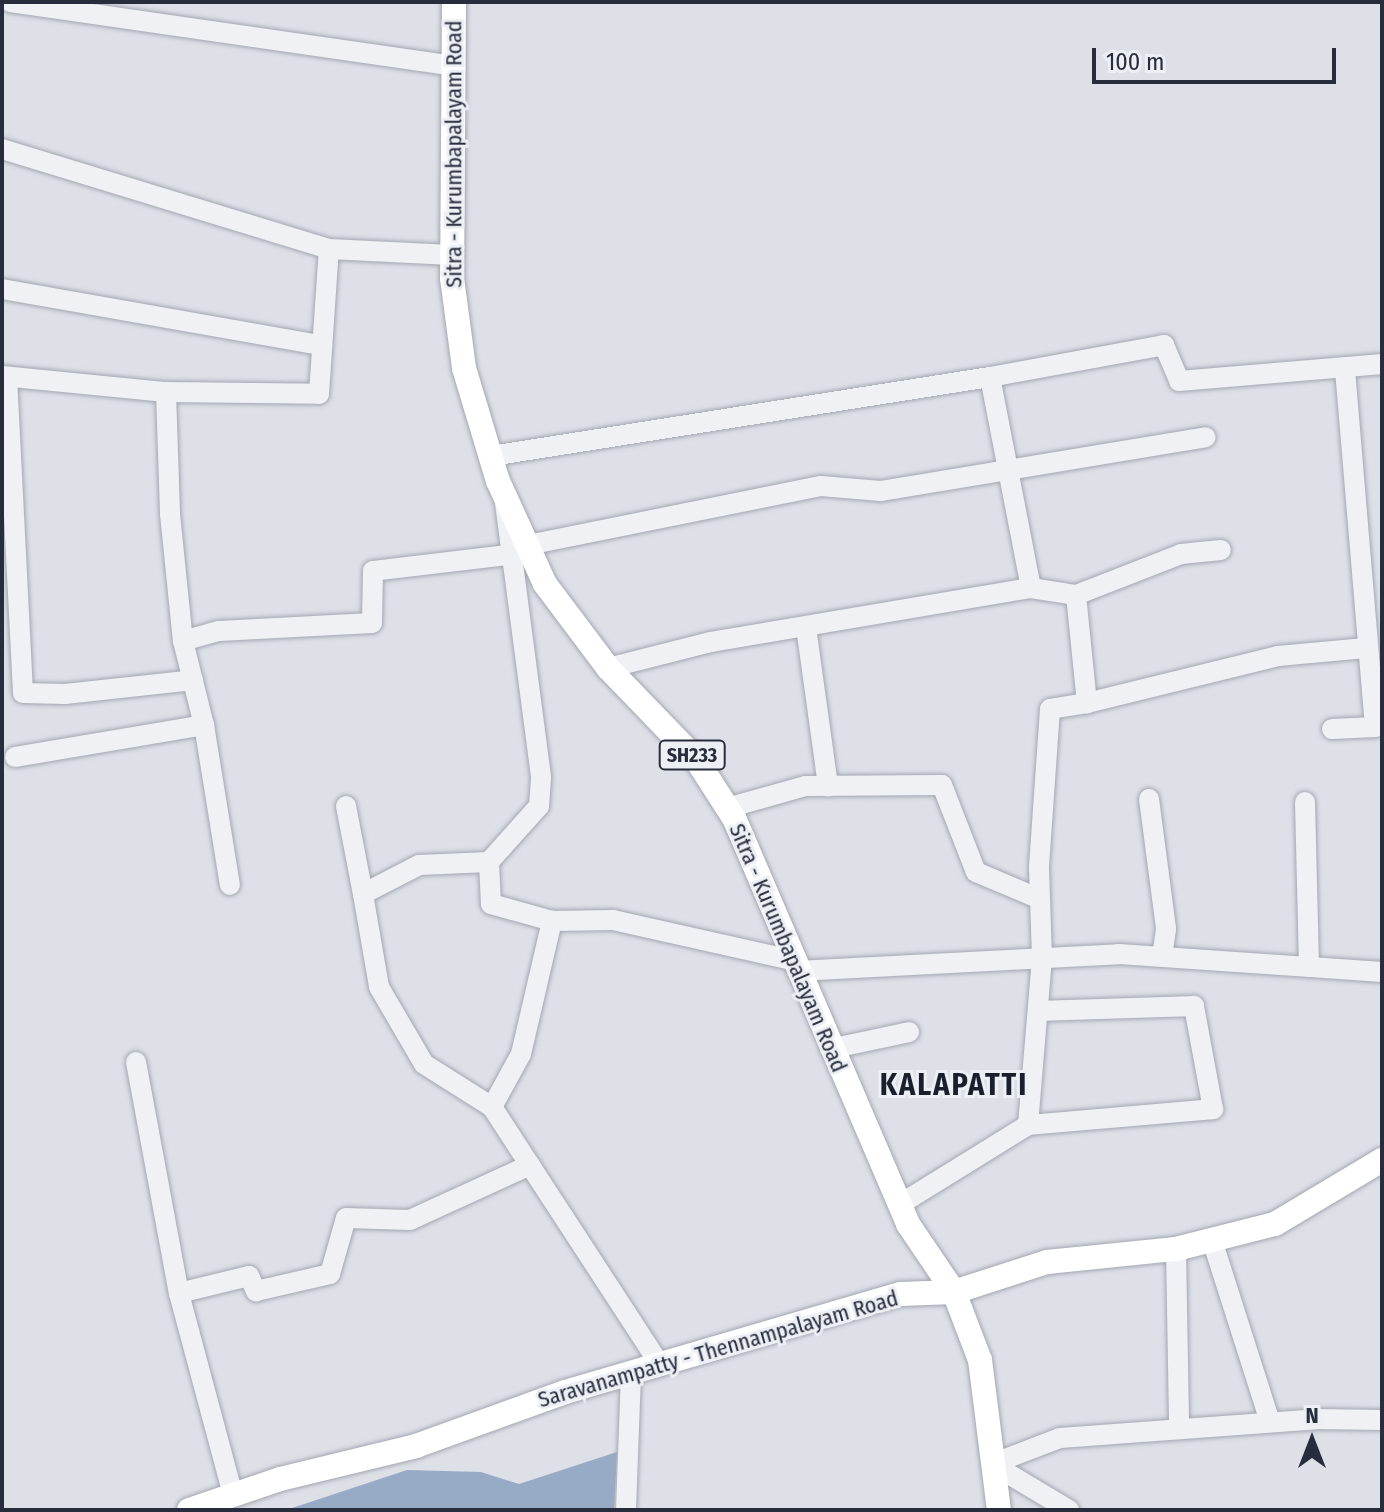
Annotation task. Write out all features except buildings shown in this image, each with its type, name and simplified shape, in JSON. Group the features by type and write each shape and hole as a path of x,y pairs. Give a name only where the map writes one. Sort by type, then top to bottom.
{"main road":[{"name":"Sitra - Kurumbapalayam Road","path":"454,2 452,255 464,368 505,496 518,550 608,668 696,759 727,808 899,1205 954,1292 980,1360 999,1510"},
{"name":"Saravanampatty - Thennampalayam Road","path":"189,1510 233,1495 416,1446 659,1363 901,1294 954,1292 1047,1262 1176,1249 1275,1224 1382,1161"}],"street":[{"path":"10,2 454,66"},
{"path":"2,149 329,249 452,255"},
{"path":"193,680 65,694 23,693 5,377 166,392 319,394 329,249"},
{"path":"2,289 321,345"},
{"path":"491,456 990,377 1164,345 1179,381 1382,364"},
{"path":"1332,729 1379,727 1366,648 1345,367"},
{"path":"990,377 1031,588"},
{"path":"166,392 170,514 183,641 204,725 230,885"},
{"path":"183,641 219,631 372,623 373,571 518,550 821,486 881,491 1206,437"},
{"path":"518,550 541,778 539,806 489,862 491,904 552,921 613,920 794,965 1162,957 1382,972"},
{"path":"608,668 711,642 1031,588 1076,595 1181,554 1221,550"},
{"path":"1076,595 1087,703"},
{"path":"806,627 828,786"},
{"path":"1028,1125 1042,958 1040,899 1050,709 1087,703 1278,656 1366,648"},
{"path":"15,757 204,725"},
{"path":"727,808 806,786 942,785 976,872 1040,899"},
{"path":"1149,799 1166,929 1162,957"},
{"path":"1305,802 1309,967"},
{"path":"346,806 379,987 424,1064 492,1107 659,1363"},
{"path":"363,894 419,865 489,862"},
{"path":"492,1107 521,1054 552,921"},
{"path":"899,1205 1028,1125 1213,1109 1194,1006 1038,1011"},
{"path":"830,1049 909,1032"},
{"path":"136,1062 179,1293 233,1495"},
{"path":"179,1293 249,1276 256,1291 330,1274 346,1218 410,1220 530,1165"},
{"path":"1212,1240 1270,1422"},
{"path":"1176,1249 1179,1429"},
{"path":"626,1510 631,1372"},
{"path":"992,1464 1060,1438 1270,1422 1382,1420"},
{"path":"992,1464 1069,1510"}],"water":[{"path":"617,1452 614,1510 286,1510 407,1470 481,1472 519,1484"}],"district":[{"name":"KALAPATTI","path":"954,1085"}]}
